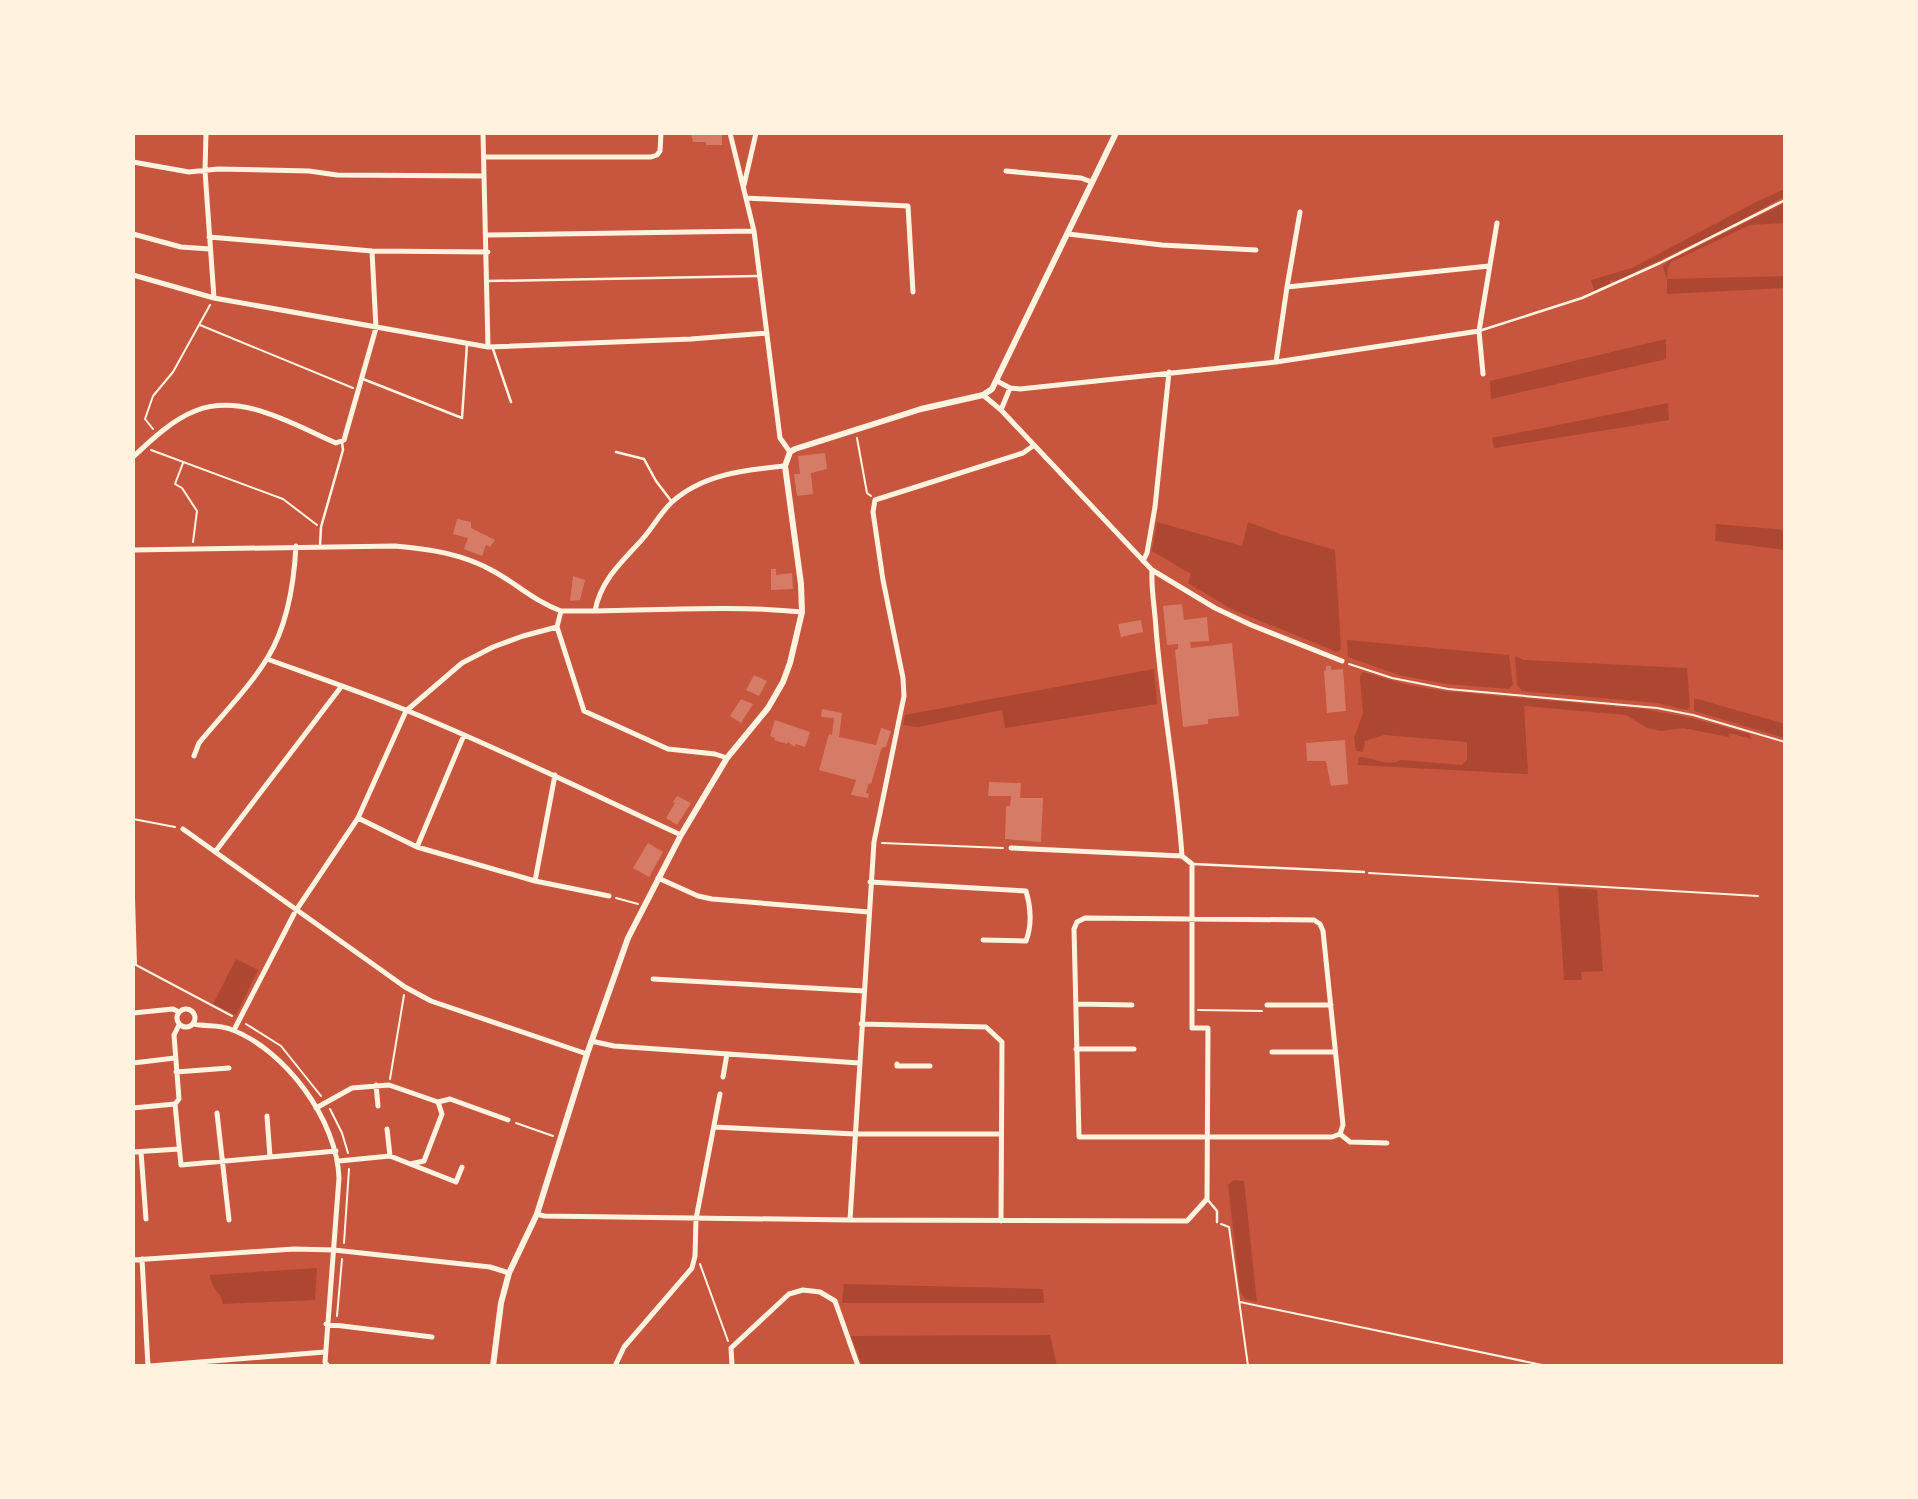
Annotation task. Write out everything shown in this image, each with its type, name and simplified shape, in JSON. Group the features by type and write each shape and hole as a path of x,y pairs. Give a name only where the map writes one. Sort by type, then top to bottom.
{"street":[{"path":"206,133 205,171 214,298"},
{"path":"483,133 490,347"},
{"path":"484,157 652,157 660,151 660,133"},
{"path":"730,133 754,232 780,438 790,452"},
{"path":"743,188 756,133"},
{"path":"790,452 921,409 983,395 992,389 1116,133"},
{"path":"133,162 190,172 309,171 337,175 484,176"},
{"path":"1006,171 1082,178 1092,182"},
{"path":"746,198 908,206 913,292"},
{"path":"1276,362 1300,212"},
{"path":"1483,374 1479,331 1497,223"},
{"path":"487,235 754,232"},
{"path":"133,234 181,247 210,249"},
{"path":"1068,234 1162,245 1256,250"},
{"path":"209,237 372,251 488,252"},
{"path":"133,457 158,435 195,411 227,405 255,409 335,443 342,442 347,436 376,328 372,251"},
{"path":"1287,287 1489,266"},
{"path":"133,275 214,298 490,347 664,341 767,333"},
{"path":"997,381 1010,388 1276,362 1479,331"},
{"path":"1143,561 1147,553 1155,506 1169,372"},
{"path":"1001,410 1010,388"},
{"path":"983,395 1001,410 1152,570 1251,625 1342,661"},
{"path":"849,1220 874,842 904,696 878,553 873,512 875,499 1023,453 1033,446"},
{"path":"493,1366 501,1303 509,1273 537,1214 618,964 657,878 681,835 727,758 768,708 783,682 799,632 802,612 785,466 790,452"},
{"path":"595,611 597,598 607,578 672,502 696,485 713,478 785,466"},
{"path":"133,550 395,545 444,552 495,572 545,605 561,611 743,608 802,612"},
{"path":"194,756 199,743 267,659 280,633 288,605 296,546"},
{"path":"1152,570 1151,586 1159,666 1180,822 1182,856"},
{"path":"561,611 557,627 584,711 668,749 715,754 727,758"},
{"path":"234,1030 295,911 358,818 406,711 462,663 519,637 557,627"},
{"path":"267,659 464,735 681,835"},
{"path":"215,852 341,687"},
{"path":"417,847 464,735"},
{"path":"535,881 555,775"},
{"path":"358,818 417,847 535,881 609,896"},
{"path":"183,829 405,987 431,1001 587,1054"},
{"path":"537,1214 696,1219 1187,1221 1207,1199 1208,1137 1208,1028 1192,1028 1192,864 1182,856 1011,848"},
{"path":"657,878 712,900 869,912"},
{"path":"870,882 1026,891 1030,931 1026,941 983,940"},
{"path":"1085,918 1314,920 1320,924 1323,930 1343,1125 1340,1134 1332,1137 1079,1137 1074,929 1077,922 1085,918"},
{"path":"653,979 864,991"},
{"path":"1076,1004 1132,1005"},
{"path":"1267,1005 1331,1005"},
{"path":"133,1013 173,1009 178,1012"},
{"path":"193,1024 195,1019 191,1010 182,1009 178,1012 176,1016 179,1025 174,1035 179,1099 175,1104 181,1165 336,1151"},
{"path":"861,1024 986,1027 1002,1042 1001,1220"},
{"path":"179,1025 221,1026 262,1045 286,1066 326,1125 339,1161 325,1352 325,1363 328,1366"},
{"path":"591,1041 614,1045 859,1063"},
{"path":"1076,1049 1134,1049"},
{"path":"1272,1052 1335,1052"},
{"path":"723,1077 727,1054"},
{"path":"133,1063 175,1058"},
{"path":"897,1064 930,1066"},
{"path":"176,1072 229,1068"},
{"path":"376,1085 378,1106"},
{"path":"316,1108 352,1088 389,1085 438,1102 450,1099 508,1120"},
{"path":"615,1366 624,1347 692,1268 696,1219 720,1094"},
{"path":"409,1164 424,1161 442,1114 438,1102"},
{"path":"133,1108 175,1104"},
{"path":"217,1114 229,1220"},
{"path":"267,1116 270,1157"},
{"path":"714,1127 855,1133 1001,1134"},
{"path":"387,1129 390,1156"},
{"path":"1340,1134 1350,1142 1387,1143"},
{"path":"133,1152 179,1149"},
{"path":"141,1152 146,1219"},
{"path":"339,1161 390,1156 456,1182 462,1167"},
{"path":"133,1260 293,1249 343,1250 490,1267 509,1273"},
{"path":"142,1259 149,1366 325,1352"},
{"path":"732,1366 731,1348 789,1294 803,1290 820,1292 835,1301 858,1366"},
{"path":"327,1324 432,1337"}],"lane":[{"path":"1479,331 1582,298 1660,263 1785,200"},
{"path":"488,281 760,276"},
{"path":"363,379 462,418 467,344"},
{"path":"490,347 512,402"},
{"path":"320,545 321,527 343,450 342,442"},
{"path":"616,453 644,459 672,502"},
{"path":"1192,864 1364,872"},
{"path":"1207,1199 1217,1211 1217,1222"}],"path":[{"path":"158,435 145,419 153,396 173,372 214,298"},
{"path":"200,325 360,391"},
{"path":"855,430 867,493 875,499"},
{"path":"144,447 283,499 321,527"},
{"path":"184,462 175,484 182,488 197,511 192,549"},
{"path":"1342,661 1419,684 1657,708 1693,715 1785,742"},
{"path":"133,819 183,829"},
{"path":"874,842 1011,848"},
{"path":"133,864 136,965 281,1045 327,1103 342,1133 349,1160 336,1325"},
{"path":"1364,872 1758,896"},
{"path":"609,896 644,906"},
{"path":"389,1085 405,987"},
{"path":"1192,1010 1263,1011 1267,1005"},
{"path":"508,1120 561,1139"},
{"path":"1217,1222 1229,1227 1248,1366"},
{"path":"695,1256 731,1348"},
{"path":"1240,1302 1546,1366"}],"shaded area":[{"path":"1785,189 1785,196 1729,227 1616,281 1610,280 1610,284 1594,291 1591,280 1632,268"},
{"path":"1785,203 1785,223 1750,225 1671,262 1667,279 1785,276 1785,288 1667,294 1663,266 1669,261"},
{"path":"1666,339 1666,359 1491,399 1490,381"},
{"path":"1668,403 1669,420 1494,448 1492,438"},
{"path":"1157,522 1242,546 1248,522 1335,550 1341,649 1337,652 1231,609 1188,583 1191,574 1152,551"},
{"path":"1716,524 1785,530 1785,550 1715,541"},
{"path":"1347,640 1509,655 1513,684 1509,689 1446,684 1399,675 1348,657"},
{"path":"1515,656 1524,660 1687,668 1690,707 1686,710 1657,703 1522,691 1517,685"},
{"path":"1154,669 1157,704 1005,728 1002,710 918,727 903,725 905,715"},
{"path":"1363,672 1408,685 1444,691 1643,709 1692,718 1749,734 1752,739 1729,733 1729,737 1683,728 1661,731 1647,728 1626,715 1524,706 1528,774 1357,765 1359,757 1390,763 1401,760 1462,765 1467,760 1467,742 1384,735 1365,741 1363,752 1356,751 1354,738 1363,713 1360,677"},
{"path":"1694,698 1785,724 1785,738 1694,711"},
{"path":"1558,887 1597,890 1603,971 1581,972 1582,980 1564,980"},
{"path":"236,959 258,970 236,1015 213,1004"},
{"path":"1234,1180 1244,1181 1257,1302 1245,1299 1240,1291 1228,1185"},
{"path":"317,1268 315,1300 223,1304 210,1275"},
{"path":"844,1284 1043,1289 1044,1303 842,1303"},
{"path":"1050,1335 1057,1366 862,1366 851,1336"}],"building":[{"path":"691,133 722,133 722,145 693,142"},
{"path":"825,453 827,469 811,473 813,494 797,496 794,474 800,474 798,456"},
{"path":"457,519 471,522 471,528 495,540 490,547 486,545 482,556 464,549 468,538 453,534"},
{"path":"771,569 776,569 776,575 792,573 793,589 771,590"},
{"path":"573,576 585,580 580,600 570,601"},
{"path":"1182,604 1184,620 1207,617 1209,641 1190,642 1191,648 1232,643 1239,716 1208,719 1208,724 1183,727 1175,650 1178,649 1178,644 1167,645 1163,606"},
{"path":"1141,620 1143,632 1121,637 1118,624"},
{"path":"1326,666 1331,666 1331,670 1343,669 1346,711 1327,713 1324,671"},
{"path":"754,675 767,681 759,696 746,690"},
{"path":"741,699 753,704 741,723 730,716"},
{"path":"822,709 842,713 839,737 876,745 881,728 891,731 886,747 881,750 871,784 869,783 866,793 869,794 868,798 851,795 856,780 819,770 829,734 832,735 834,718 821,717"},
{"path":"775,720 810,732 805,747 796,744 795,747 788,742 787,744 774,740 775,738 770,736"},
{"path":"1345,740 1348,784 1331,786 1326,761 1307,761 1306,743"},
{"path":"989,782 1021,783 1020,798 1043,798 1041,842 1005,839 1006,806 1010,806 1011,796 988,796"},
{"path":"677,796 691,803 677,825 666,818"},
{"path":"648,843 663,852 649,877 633,868"}]}
